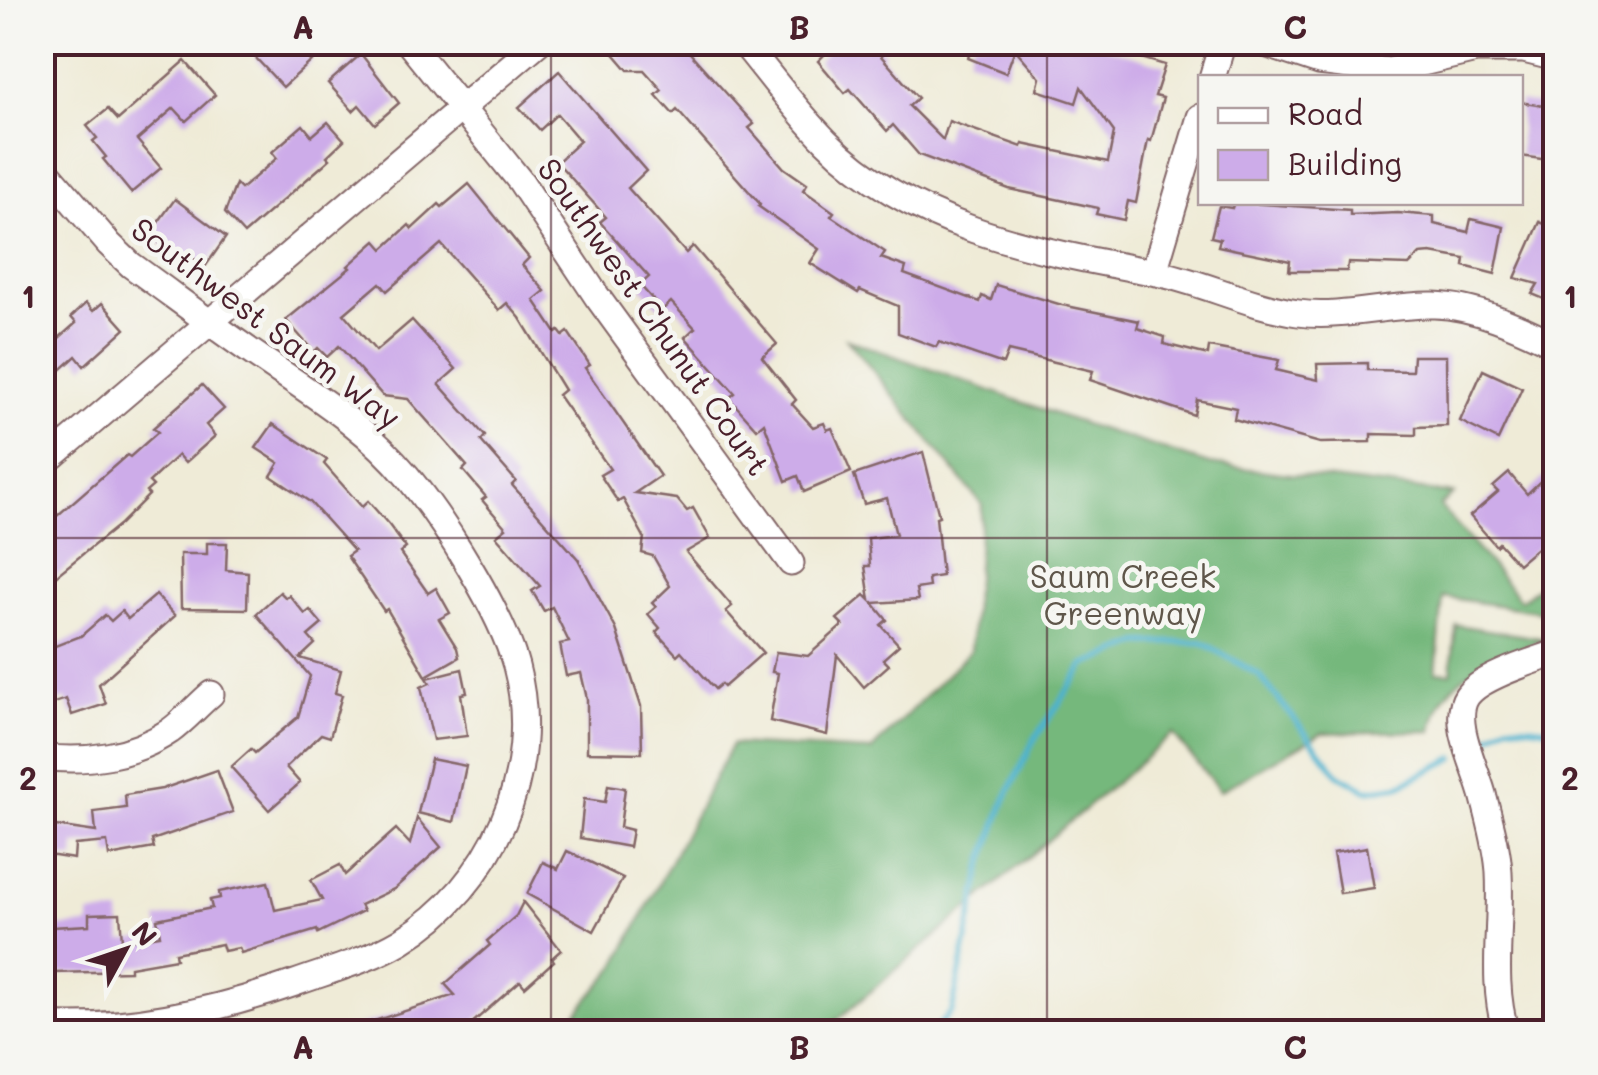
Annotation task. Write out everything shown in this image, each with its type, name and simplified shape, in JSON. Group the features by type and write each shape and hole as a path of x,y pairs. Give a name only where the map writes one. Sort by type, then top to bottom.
{"street":[{"name":"Southwest Chunut Court","path":"408,42 522,182 598,298 792,564"},
{"path":"42,465 539,42"},
{"path":"743,42 825,140 907,202 948,221 1022,246 1154,272 1296,313 1436,305 1522,328 1556,346"},
{"path":"1213,75 1223,42"},
{"path":"1259,42 1319,62 1389,71 1476,50 1524,50 1556,58"},
{"path":"1154,272 1198,124"},
{"name":"Southwest Saum Way","path":"42,166 109,244 210,324 364,431 410,479 490,604 507,638 517,670 523,730 514,794 488,854 472,878 428,923 373,956 273,991 194,1012 124,1022 42,1025"},
{"path":"1506,1032 1498,1007 1499,871 1484,798 1462,730 1462,711 1468,695 1491,679 1556,653"},
{"path":"42,757 94,760 136,748 170,731 210,694"}],"green space":[{"name":"Saum Creek Greenway","path":"847,339 1072,420 1209,464 1454,494 1440,506 1521,600 1555,573 1555,614 1443,597 1436,672 1451,673 1456,625 1545,639 1490,661 1459,681 1437,711 1432,731 1322,733 1220,791 1173,734 823,1032 561,1032 616,966 732,744 871,751 970,651 982,505"}],"building":[{"path":"248,42 296,42 312,61 283,87 255,57 258,54"},
{"path":"604,42 680,42 754,124 749,128 784,168 807,184 803,190 834,212 831,216 885,252 881,258 906,267 904,274 980,302 982,296 991,300 996,285 1062,305 1139,321 1137,328 1165,337 1164,344 1208,355 1209,347 1279,360 1276,370 1318,380 1317,364 1367,363 1367,370 1412,371 1413,356 1446,356 1447,426 1416,427 1416,435 1371,434 1371,442 1320,443 1234,419 1236,408 1197,400 1194,415 1090,380 1093,371 1008,351 1003,364 898,333 898,306 860,290 858,293 810,263 819,249 758,206 677,110 673,114 656,95 662,90 644,70 628,70"},
{"path":"817,42 875,42 884,53 881,56 918,98 909,106 943,140 949,121 1022,147 1023,144 1108,162 1114,132 1081,87 1076,103 1037,90 1040,78 1015,49 1006,73 968,58 973,42 1087,42 1165,65 1155,96 1163,98 1151,141 1148,140 1136,203 1128,201 1124,220 1096,214 1098,208 1009,189 919,155 893,125 887,131 850,89 845,93 818,61 826,53"},
{"path":"361,54 399,103 375,124 359,105 353,111 328,83"},
{"path":"185,61 215,95 186,121 174,108 137,140 161,168 131,193 103,159 106,157 93,141 97,138 87,126 108,109 118,120"},
{"path":"559,71 646,171 628,188 686,253 693,246 777,344 762,357 796,400 792,404 813,427 824,423 827,430 832,428 851,472 804,492 798,476 786,481 764,423 757,429 729,398 735,393 685,337 695,328 671,302 662,310 640,285 649,277 600,222 606,217 557,162 580,141 557,114 540,130 519,107"},
{"path":"1523,102 1556,108 1556,161 1523,156"},
{"path":"328,122 344,140 327,156 330,159 244,234 225,213 236,184 241,189 277,158 272,152 303,125 312,136"},
{"path":"469,184 529,258 522,265 545,291 534,300 556,333 559,331 563,336 568,332 590,365 585,368 660,476 635,493 677,499 687,511 693,508 710,538 686,552 732,606 726,611 763,653 724,687 721,684 715,689 681,651 677,655 656,632 660,628 648,614 656,607 652,603 670,586 653,556 642,553 644,537 623,499 618,502 600,475 610,469 558,395 564,390 520,318 507,303 499,310 441,244 387,291 380,283 344,314 376,351 412,320 456,369 439,384 485,436 481,441 516,481 512,485 578,559 616,629 641,706 642,753 587,752 587,699 581,673 566,676 560,644 569,642 552,607 544,611 532,591 540,586 496,536 506,528 463,470 467,466 408,399 383,396 339,346 327,357 318,348 314,352 286,320 350,268 376,241 383,249 409,225 412,229"},
{"path":"175,199 226,237 205,267 188,254 184,260 149,235"},
{"path":"1278,205 1350,210 1350,215 1434,216 1434,224 1468,232 1471,219 1504,227 1495,274 1464,266 1465,259 1431,253 1420,254 1409,265 1348,263 1347,271 1289,271 1290,261 1218,246 1220,239 1211,237 1219,206"},
{"path":"1540,222 1556,229 1556,304 1532,294 1538,284 1515,278"},
{"path":"86,303 93,311 102,303 125,329 84,366 76,356 42,387 42,353 76,323 71,317"},
{"path":"1483,370 1522,388 1498,440 1460,421"},
{"path":"202,385 224,409 206,425 215,436 185,463 178,455 149,482 153,486 146,492 149,495 120,524 42,587 42,529 158,432 153,428"},
{"path":"273,424 327,460 324,464 362,507 368,501 389,525 406,548 400,553 428,593 436,588 450,613 439,619 459,657 426,676 387,609 384,611 347,556 354,551 310,502 271,476 279,463 256,448"},
{"path":"923,452 939,516 936,517 942,576 928,578 929,587 916,589 918,600 873,603 887,620 881,625 899,645 883,659 889,665 864,687 837,655 827,735 770,721 778,673 772,672 776,652 808,656 843,625 837,619 865,595 870,600 865,566 870,566 868,538 896,535 887,498 864,504 854,475"},
{"path":"1556,466 1556,512 1549,518 1556,532 1518,564 1470,516 1498,492 1493,487 1509,473 1527,494"},
{"path":"207,543 227,543 226,570 248,572 247,609 181,608 180,554 207,554"},
{"path":"280,592 286,598 289,595 305,614 310,610 322,624 308,636 315,644 300,658 341,670 335,693 342,695 330,737 321,734 286,767 300,783 269,810 231,767 251,749 255,753 298,717 310,676 256,614"},
{"path":"156,595 175,616 99,684 106,704 72,715 66,699 42,707 42,651 81,636 105,615 111,621 122,611 128,619"},
{"path":"462,669 467,693 461,694 467,736 433,740 421,687 430,683 427,678"},
{"path":"431,759 466,766 454,822 418,813"},
{"path":"217,770 233,812 152,840 154,848 109,856 107,842 75,845 74,859 42,854 42,824 96,832 94,812 126,808 125,795 162,789"},
{"path":"608,785 625,788 620,827 632,830 629,847 580,838 584,799 605,802"},
{"path":"417,818 441,847 394,889 360,905 363,911 318,933 317,930 241,953 239,948 224,951 222,944 175,953 176,959 130,967 130,971 42,970 42,946 53,947 52,927 89,925 89,914 120,913 122,941 160,935 157,919 212,908 210,900 220,898 219,892 268,882 275,910 322,900 311,880 340,865 345,875 396,829 410,844"},
{"path":"1367,847 1374,888 1340,893 1333,853"},
{"path":"567,851 623,878 594,931 527,894 543,862 558,869"},
{"path":"523,902 561,950 525,987 520,981 462,1032 350,1032 349,1029 455,995 445,984 490,945 487,941 516,916"}],"waterway":[{"path":"933,1032 952,1011 982,867 1005,800 1034,740 1085,665 1140,643 1202,642 1259,675 1339,775 1367,790 1398,786 1454,758"},
{"path":"1485,739 1508,724 1556,729"}]}
